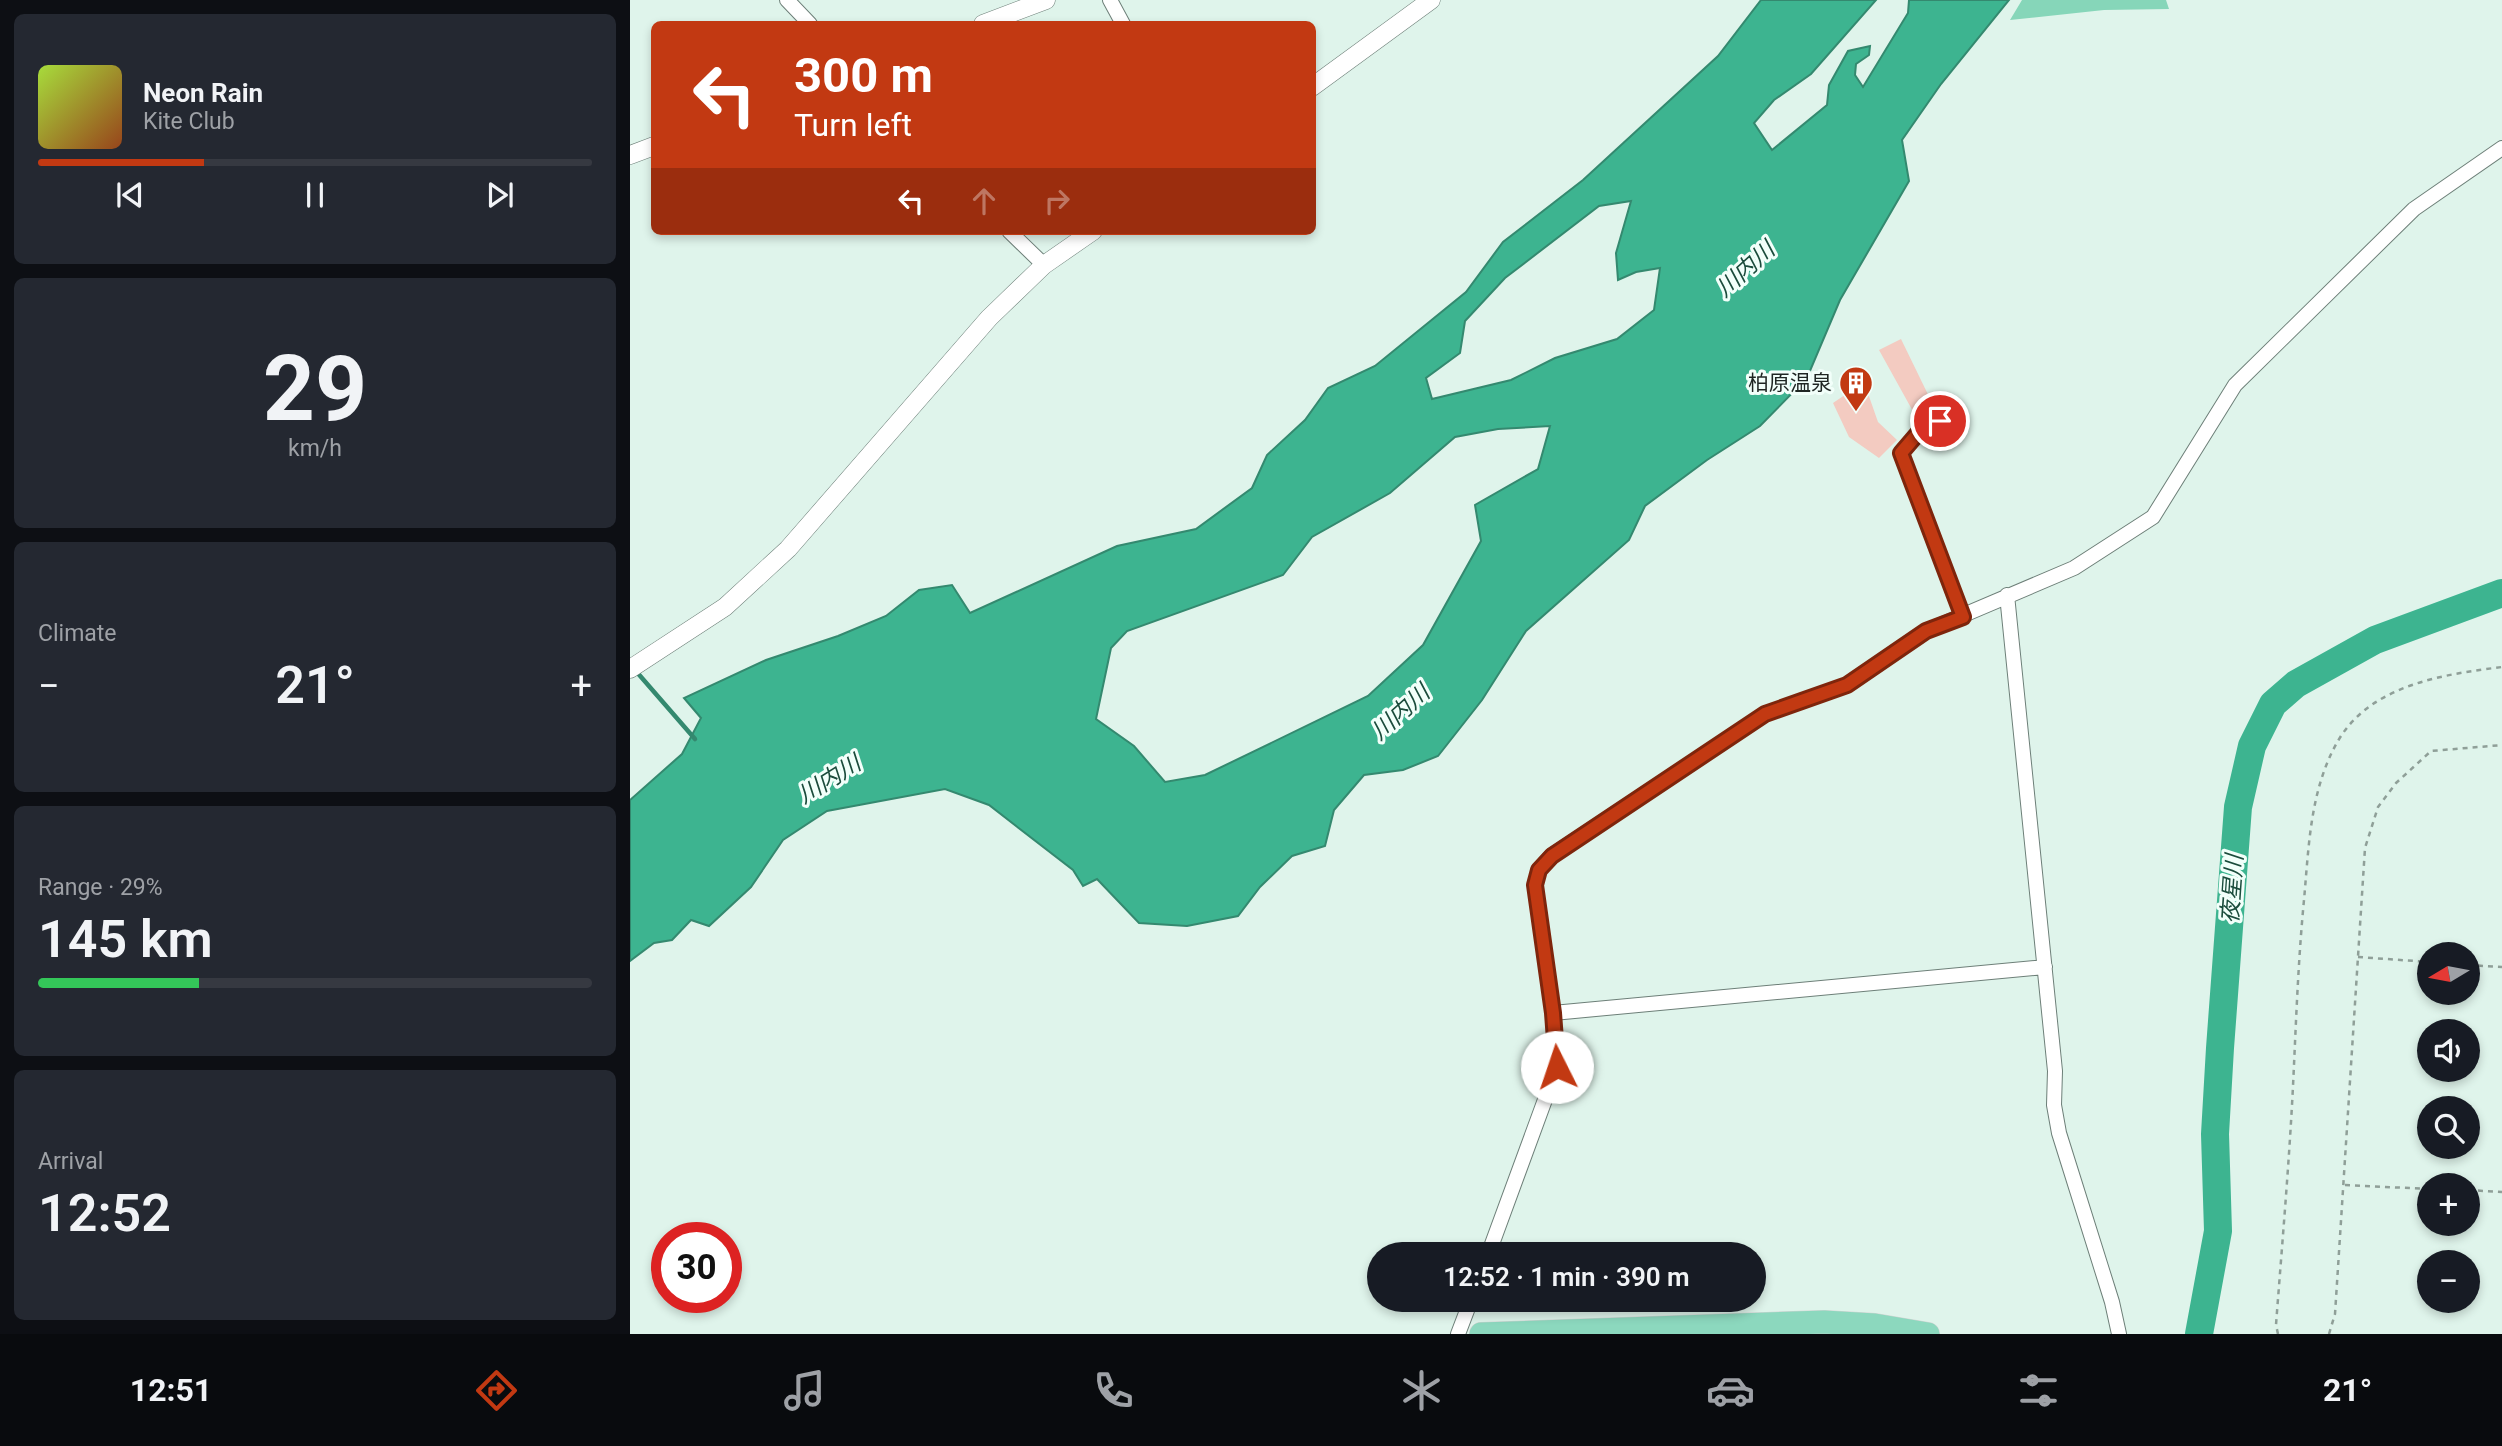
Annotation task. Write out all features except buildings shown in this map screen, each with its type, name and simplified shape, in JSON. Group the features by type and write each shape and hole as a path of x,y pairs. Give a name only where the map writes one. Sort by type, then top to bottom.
{"highway":[{"path":"1481,1334 1824,1322 1875,1325 1928,1334"}],"street":[{"path":"786,0 807,21"},
{"path":"991,21 1046,0"},
{"path":"1110,0 1121,21"},
{"path":"1316,84 1431,0"},
{"path":"630,155 651,147"},
{"path":"1493,1242 1557,1067 1553,1013 1535,885 1539,870 1552,856 1765,714 1847,685 1926,631 2074,568 2153,517 2235,385 2414,209 2502,148"},
{"path":"1013,235 1044,265"},
{"path":"630,669 725,607 789,549 989,318 1044,265 1087,235"},
{"path":"1955,416 1925,425 1901,453 1963,617"},
{"path":"2007,595 2056,1071 2054,1105 2059,1133 2114,1309 2119,1334"},
{"path":"1553,1013 2045,967"},
{"path":"1458,1334 1466,1312"}],"path":[{"path":"2278,1334 2276,1325 2289,1166 2300,947 2311,815 2327,766 2342,736 2357,719 2394,692 2450,673 2502,667"},
{"path":"2329,1334 2335,1314 2345,1185 2365,848 2378,807 2396,783 2431,751 2502,745"},
{"path":"2358,957 2417,961"},
{"path":"2480,966 2502,967"},
{"path":"2345,1185 2417,1188"},
{"path":"2480,1191 2502,1192"}],"shaded area":[{"path":"2022,0 2166,0 2169,9 2104,10 2010,20"}],"water":[{"name":"川内川","path":"1761,0 1876,0 1811,74 1774,100 1754,123 1772,150 1827,105 1829,85 1848,51 1870,46 1869,55 1856,64 1855,75 1863,87 1908,13 1909,0 2009,0 1941,84 1902,140 1909,181 1840,300 1807,378 1760,426 1707,460 1645,506 1629,540 1526,631 1482,700 1438,756 1403,770 1364,775 1334,810 1325,846 1292,856 1260,887 1238,916 1187,926 1139,923 1097,879 1083,886 1073,870 989,805 945,789 827,811 783,840 751,887 709,926 691,920 672,940 654,943 630,961 630,800 682,754 701,718 684,698 766,660 838,636 886,616 919,590 952,585 970,613 1117,546 1196,529 1252,488 1267,455 1305,420 1328,388 1375,366 1466,292 1503,242 1583,180 1718,56","holes":["1631,201 1616,253 1618,280 1636,272 1660,268 1654,310 1617,339 1555,358 1511,380 1432,399 1426,378 1460,353 1465,321 1505,278 1599,206","1550,426 1538,469 1475,505 1481,541 1423,645 1368,696 1205,775 1165,782 1134,746 1096,719 1111,648 1127,631 1283,575 1312,537 1390,493 1455,437 1498,429"]}],"waterway":[{"name":"夜星川","path":"2199,1334 2218,1231 2215,1134 2220,1048 2238,807 2252,746 2273,704 2296,684 2375,640 2502,593"},
{"path":"635,670 695,739"}],"place":[{"name":"柏原温泉","path":"1856,413"}],"route":[{"path":"1557,1067 1553,1013 1535,885 1539,870 1552,856 1765,714 1793,701 1847,685 1926,631 1963,617 1901,453 1925,425 1940,421"}]}
